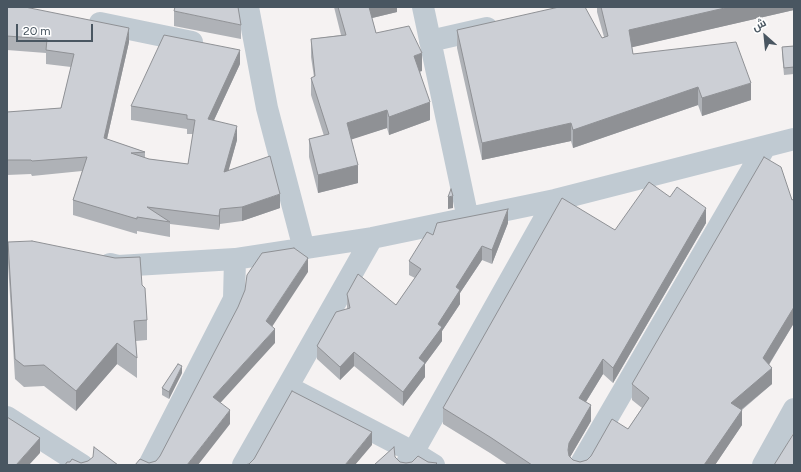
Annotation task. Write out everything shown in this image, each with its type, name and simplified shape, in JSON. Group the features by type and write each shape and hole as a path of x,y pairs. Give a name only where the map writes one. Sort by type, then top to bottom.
{"street":[{"path":"248,7 267,108 304,248"},
{"path":"423,7 468,219"},
{"path":"80,19 211,46"},
{"path":"430,41 506,24"},
{"path":"234,50 257,55"},
{"path":"88,260 118,266 235,259 372,238 555,200 794,139"},
{"path":"580,465 765,147"},
{"path":"409,458 555,200"},
{"path":"243,465 372,238"},
{"path":"149,465 234,299 235,259"},
{"path":"288,387 409,458 434,465"},
{"path":"763,465 794,409"},
{"path":"7,417 80,464"}],"building":[{"path":"7,7 25,7 129,28 104,138 145,152 131,153 149,159 188,164 195,120 187,119 187,115 131,106 164,35 240,50 208,119 237,126 224,172 270,156 280,194 242,207 220,209 219,216 147,207 170,222 137,217 137,219 73,200 87,157 32,161 7,160 7,112 61,108 74,54 46,50 47,39 7,36"},
{"path":"175,7 238,7 241,25 174,11"},
{"path":"338,7 369,7 376,33 409,26 422,53 414,56 430,102 389,117 387,110 347,123 358,165 318,175 309,139 329,134 311,78 315,76 311,39 346,35"},
{"path":"559,7 585,7 602,38 608,36 601,7 729,7 629,30 633,54 736,42 751,83 702,98 698,87 573,130 571,123 482,143 457,30"},
{"path":"794,46 794,67 784,68 782,47"},
{"path":"764,157 781,167 792,200 794,199 794,307 763,358 772,368 731,403 742,410 704,465 532,465 443,408 562,198 615,230 649,182 670,197 677,187 706,208 613,368 603,359 579,398 591,405 569,443 569,456 573,460 580,462 587,460 591,456 612,419 628,429 649,398 632,384"},
{"path":"451,189 453,196 448,197"},
{"path":"508,209 492,250 482,246 456,287 460,290 438,324 442,327 419,358 425,363 403,392 354,352 340,367 317,346 336,312 350,308 347,294 358,274 396,305 421,269 409,261 427,232 433,235 437,223"},
{"path":"32,241 115,258 140,257 142,285 145,288 147,320 134,321 137,358 117,343 76,391 44,365 24,366 15,359 8,242"},
{"path":"294,248 308,258 266,321 275,329 213,397 230,410 187,465 135,465 140,459 149,463 156,461 160,456 238,307 245,290 247,275 262,253"},
{"path":"178,364 182,366 169,392 162,388"},
{"path":"292,391 372,432 345,465 244,465 249,464 254,459"},
{"path":"7,417 40,438 16,465 7,465"},
{"path":"794,433 794,465 774,465"},
{"path":"94,447 118,465 65,465 72,459 81,463 88,461 93,457"},
{"path":"394,447 395,457 400,462 412,462 418,456 428,462 437,463 435,465 374,465"}]}
